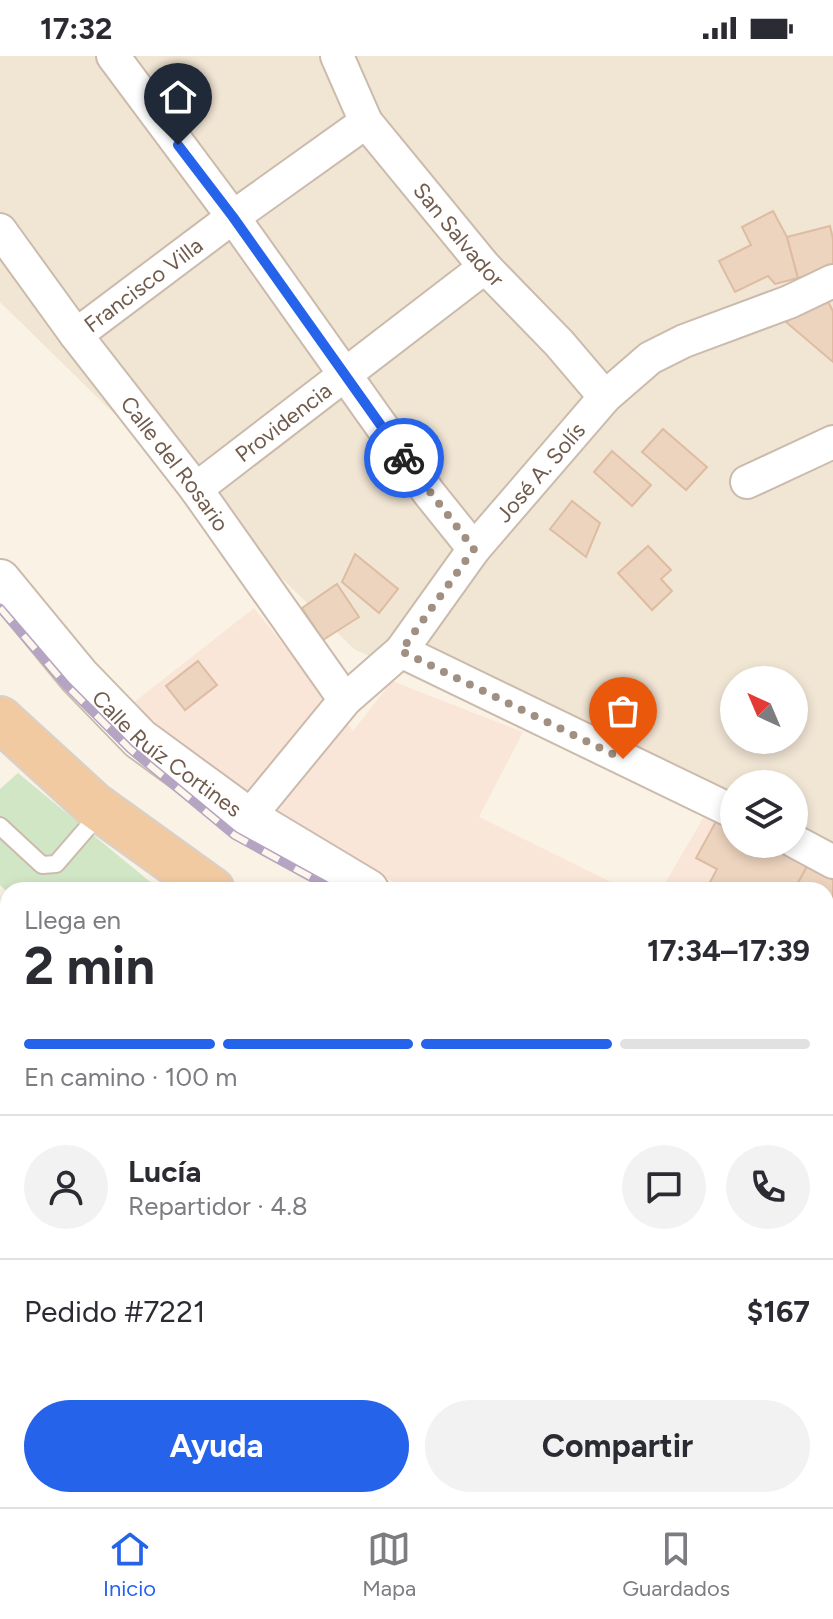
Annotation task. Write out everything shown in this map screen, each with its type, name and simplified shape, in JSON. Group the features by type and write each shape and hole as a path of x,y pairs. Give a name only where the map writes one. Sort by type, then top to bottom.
{"highway":[{"path":"0,719 102,811 201,882"}],"street":[{"path":"113,56 233,217 429,493 474,549"},
{"name":"San Salvador","path":"337,56 366,122 485,267 559,343 605,397"},
{"name":"Francisco Villa","path":"76,335 366,122"},
{"name":"Calle del Rosario","path":"0,230 76,335 196,489 345,700"},
{"name":"Providencia","path":"196,489 485,267"},
{"name":"José A. Solís","path":"248,818 345,700 401,651 474,549 605,397 650,358 684,341 789,302 833,281"},
{"path":"747,482 833,442"},
{"name":"Calle Ruíz Cortines","path":"0,580 79,676 140,739 248,818 355,882"},
{"path":"401,651 720,805"},
{"path":"808,849 833,862"}],"lane":[{"path":"0,826 42,865 48,866 56,864 102,811"}],"shaded area":[{"path":"0,56 833,56 833,879 790,858 808,858 808,770 720,770 720,824 354,649 0,302"},
{"path":"254,608 353,731 392,681 523,732 479,817 611,882 394,882 358,864 187,751 133,703"},
{"path":"705,815 720,823 720,858 770,858 830,882 666,882"}],"green space":[{"path":"18,773 150,882 0,882 0,789"}],"building":[{"path":"773,211 787,237 798,278 775,284 768,276 735,292 719,261 751,245 742,227"},
{"path":"830,226 833,267 798,278 787,237"},
{"path":"826,298 833,311 833,362 786,322"},
{"path":"663,429 707,467 686,490 642,452"},
{"path":"612,451 651,485 632,506 594,472"},
{"path":"572,501 600,523 586,557 550,529"},
{"path":"648,546 671,570 661,579 672,591 652,610 618,573"},
{"path":"355,554 398,589 379,613 342,582"},
{"path":"337,584 359,617 323,640 302,608"},
{"path":"198,661 217,685 185,710 166,686"},
{"path":"720,814 720,858 800,858 809,863 798,882 710,882 717,869 696,858"},
{"path":"809,863 833,875 833,882 798,882"}],"railway":[{"path":"0,608 66,685 130,749 234,835 319,882"}],"way so far":[{"path":"404,458 474,549 401,651 623,759"}],"route":[{"path":"178,145 233,217 404,458"}]}
